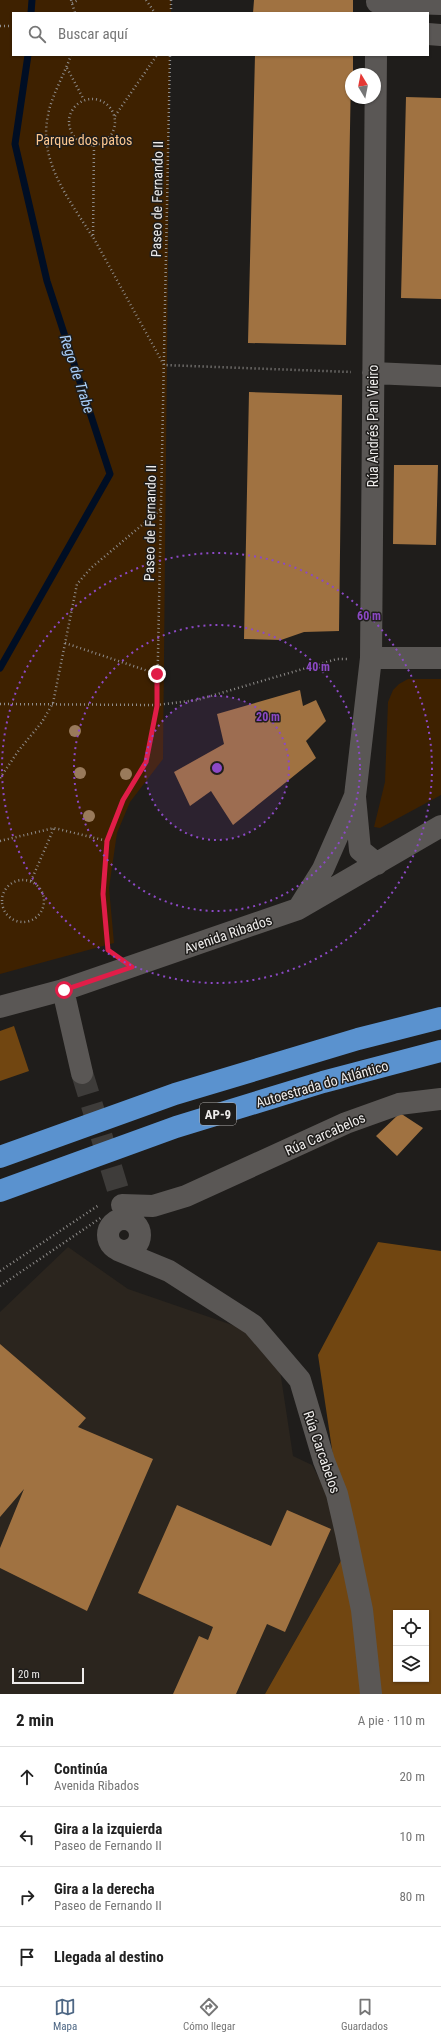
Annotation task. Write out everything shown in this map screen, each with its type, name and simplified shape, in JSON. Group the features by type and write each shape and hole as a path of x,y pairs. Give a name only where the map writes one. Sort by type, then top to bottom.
{"highway":[{"name":"AP-9","path":"0,1157 175,1094 358,1039 441,1018"},
{"name":"Autoestrada do Atlántico","path":"0,1190 176,1127 323,1082 441,1050"}],"street":[{"path":"377,5 441,4"},
{"path":"429,34 441,35"},
{"name":"Rúa Andrés Pan Vieiro","path":"376,56 371,658 355,796 360,850 376,864"},
{"path":"373,373 441,376"},
{"path":"371,658 441,658"},
{"name":"Rúa Andrés Pan Vieiro","path":"298,910 323,869 355,796"},
{"name":"Avenida Ribados","path":"0,1007 64,990 298,910 441,826"},
{"path":"64,990 82,1073"},
{"name":"Rúa Carcabelos","path":"169,1271 140,1234 134,1223 129,1220 121,1206 153,1206 186,1196 346,1122 399,1104 441,1099"},
{"path":"121,1206 117,1221 109,1229 109,1242 118,1250 124,1251 135,1246 140,1234"},
{"name":"Rúa Carcabelos","path":"118,1250 169,1271 253,1325 300,1380 324,1461 337,1494 346,1533 362,1610 370,1694"}],"path":[{"path":"75,12 72,1 78,0"},
{"path":"146,0 154,12"},
{"path":"171,0 171,12"},
{"path":"0,26 12,26"},
{"path":"71,56 48,115 46,145 58,184 93,237 164,365 373,373"},
{"path":"114,116 107,104 101,100 92,98 84,100 74,106 69,114 69,130 78,141 84,144 94,146 104,142 113,132 114,116 156,56"},
{"name":"Paseo de Fernando II","path":"132,967 108,950 103,894 107,841 123,800 146,762 157,706 170,56"},
{"path":"67,67 84,100"},
{"path":"93,237 94,146"},
{"path":"0,778 19,750 42,722 53,704 78,584 91,568 161,509"},
{"path":"65,643 157,674"},
{"path":"0,704 30,703 157,706 197,700 338,659 371,658"},
{"path":"31,881 54,828"},
{"path":"0,841 54,828 107,841"},
{"path":"16,880 31,881 39,888 43,895 43,908 35,918 25,922 16,921 9,917 3,909 2,894 6,887 16,880"},
{"path":"0,1271 121,1206"},
{"path":"0,1286 121,1206"}],"shaded area":[{"path":"14,1026 29,1071 0,1081 0,1031"},
{"path":"378,1242 441,1251 441,1694 265,1694 347,1550 318,1355"},
{"path":"68,1247 128,1289 241,1328 279,1364 293,1456 312,1465 344,1526 347,1550 265,1694 0,1694 0,1312"}],"green space":[{"name":"Parque dos patos","path":"0,0 171,0 171,12 12,12 12,56 170,56 163,759 130,802 117,833 109,888 114,943 0,974"},
{"path":"408,679 441,679 441,795 380,828 374,827 385,782 388,702 393,690 399,684"}],"building":[{"path":"254,0 353,0 353,12 253,12"},
{"path":"255,56 353,56 353,68 345,68 345,104 350,104 346,345 248,343"},
{"path":"406,97 441,98 441,299 401,298"},
{"path":"249,392 342,395 339,631 304,632 281,640 244,639"},
{"path":"394,465 438,465 436,545 393,544"},
{"path":"300,690 303,706 316,700 326,721 306,741 316,758 233,825 211,791 190,806 174,772 224,744 217,714"},
{"path":"400,1113 423,1128 397,1156 376,1136"},
{"path":"0,1344 86,1418 78,1427 153,1459 87,1611 0,1568 0,1548 24,1489 0,1517"},
{"path":"177,1505 271,1546 287,1510 331,1529 285,1632 267,1624 236,1694 173,1694 199,1636 208,1640 213,1627 138,1593"}],"waterway":[{"name":"Rego de Trabe","path":"31,12 32,0"},
{"name":"Rego de Trabe","path":"0,668 110,474 47,281 15,144 28,56"}],"tunnel":[{"path":"82,1073 119,1193"}],"route":[{"path":"64,990 132,967 108,950 103,894 107,841 123,800 146,762 157,706 157,674"}]}
